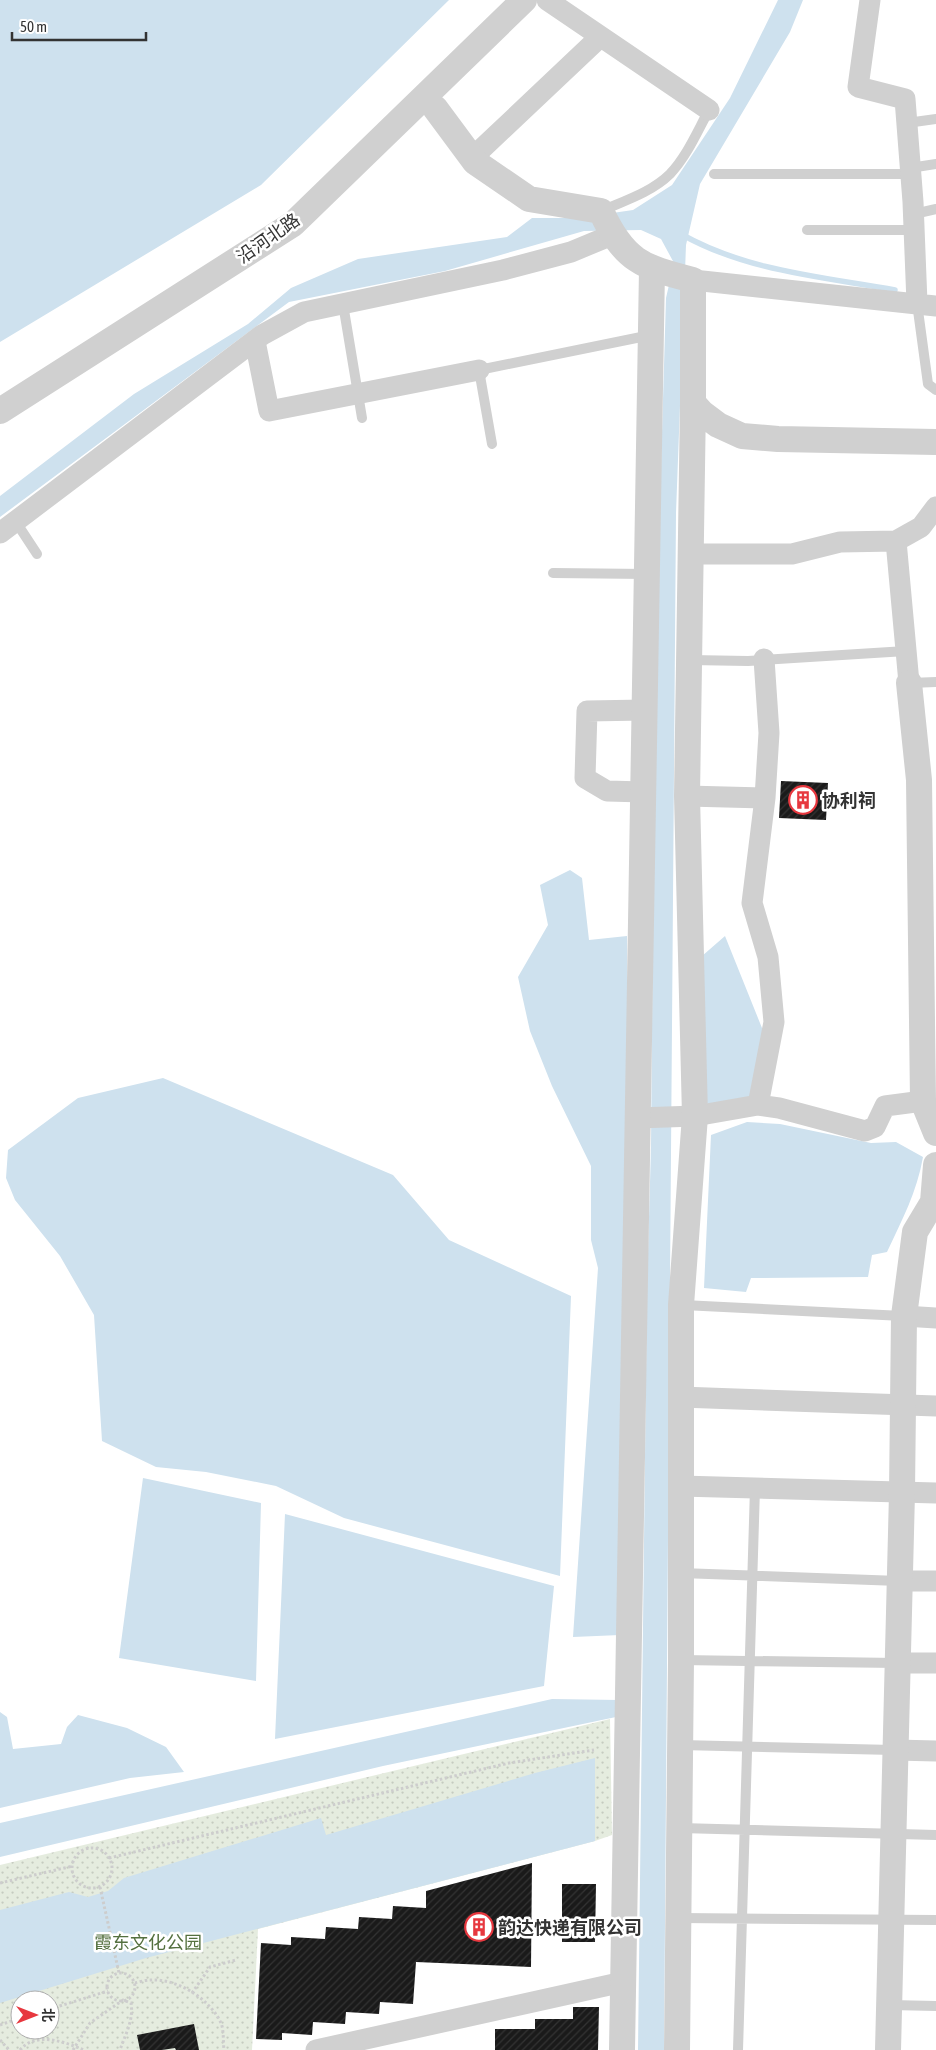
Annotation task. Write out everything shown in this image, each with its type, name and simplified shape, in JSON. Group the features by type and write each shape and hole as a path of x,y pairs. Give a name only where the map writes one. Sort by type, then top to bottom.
{"street":[{"name":"沿河北路","path":"0,411 294,224 524,0"},
{"path":"547,0 709,110"},
{"path":"435,108 475,162 529,199 601,211 612,235 624,250 652,269 693,280 926,304 914,222 905,99 858,87 870,0"},
{"path":"472,158 600,36"},
{"path":"8,528 255,341 304,312 503,270 571,252 612,235"},
{"path":"622,2050 652,269"},
{"path":"677,2050 681,1660 681,1305 695,1116 687,796 693,280"},
{"path":"255,341 268,411 479,370"},
{"path":"693,403 702,413 718,425 742,436 778,439 936,442"},
{"path":"691,554 792,554 840,542 896,541 921,527 936,507"},
{"path":"896,541 909,683 923,780 928,847 923,1101 935,1128"},
{"path":"758,1105 774,1022 768,956 752,903 765,798 769,733 764,659"},
{"path":"644,792 607,791 585,778 587,711 646,710"},
{"path":"687,796 765,798"},
{"path":"638,1118 695,1116 758,1105 779,1108 865,1131 875,1127 885,1106 923,1101"},
{"path":"888,2050 902,1493 904,1316 915,1232 928,1223 933,1202 936,1165"},
{"path":"904,1316 936,1318"},
{"path":"680,1397 936,1406"},
{"path":"680,1486 936,1494"},
{"path":"900,1581 936,1581"},
{"path":"898,1663 936,1663"},
{"path":"895,1750 936,1751"},
{"path":"316,2050 623,1982"}],"lane":[{"path":"601,211 643,193 669,175 684,156 709,110"},
{"path":"907,123 936,119"},
{"path":"714,174 911,171 936,164"},
{"path":"807,230 914,222 936,209"},
{"path":"343,304 362,418"},
{"path":"926,304 928,384 936,390"},
{"path":"492,444 479,370 651,335"},
{"path":"8,528 37,554"},
{"path":"553,573 648,574"},
{"path":"689,660 764,659 906,651"},
{"path":"909,683 936,682"},
{"path":"681,1305 904,1316"},
{"path":"738,2050 755,1488"},
{"path":"680,1573 900,1581"},
{"path":"681,1660 898,1663"},
{"path":"679,1745 895,1750"},
{"path":"679,1828 936,1835"},
{"path":"678,1918 936,1920"},
{"path":"889,2005 936,2006"}],"path":[{"path":"109,1858 509,1764 594,1750"},
{"path":"86,1849 99,1849 105,1852 109,1858 112,1864 110,1878 100,1888 81,1886 73,1876 72,1866 76,1857 86,1849"},
{"path":"0,1883 72,1866"},
{"path":"100,1888 118,1973"},
{"path":"192,1993 210,1968 236,1960"},
{"path":"74,2048 90,2023 123,2000 133,1994 134,1983 130,1976 118,1973 110,1978 108,1991 113,1998 123,2000 131,2003 132,2010 127,2032 120,2050"},
{"path":"134,1983 151,1980 171,1983 200,1998 222,2024 224,2050"},
{"path":"60,2006 108,1991"},
{"path":"20,2050 37,2040 54,2039 74,2048 84,2050"},
{"path":"0,2040 9,2050"}],"green space":[{"name":"霞东文化公园","path":"610,1719 612,1835 258,1929 252,2050 0,2050 0,1865"}],"water":[{"path":"0,0 449,0 261,185 0,342"},
{"path":"778,0 803,0 790,32 700,184 686,245 676,513 664,2050 638,2050 647,1288 651,1147 655,670 666,298 674,263 661,239 641,230 584,231 445,271 289,302 0,517 0,496 134,394 248,324 291,288 358,259 507,237 532,218 578,218 633,210 672,185 730,98"},
{"path":"570,870 582,878 589,940 627,936 629,1187 620,1635 573,1637 598,1268 591,1240 591,1166 552,1086 530,1031 518,977 548,925 540,885"},
{"path":"725,936 764,1033 750,1098 706,1108 694,963"},
{"path":"163,1078 393,1175 449,1240 571,1296 560,1576 344,1518 276,1486 206,1472 156,1467 102,1441 94,1315 60,1256 15,1200 6,1178 8,1150 78,1098"},
{"path":"747,1122 780,1124 871,1143 896,1142 923,1157 913,1194 887,1252 872,1255 868,1277 751,1278 746,1292 704,1288 711,1135"},
{"path":"143,1478 261,1503 256,1681 119,1658"},
{"path":"285,1514 554,1586 544,1686 275,1739"},
{"path":"552,1699 619,1700 616,1717 383,1766 0,1857 0,1823"},
{"path":"0,1712 7,1717 13,1749 61,1744 67,1727 78,1715 127,1728 166,1747 184,1772 130,1778 0,1808"},
{"path":"595,1758 595,1841 146,1958 42,1990 10,1990 10,2000 0,2003 0,1910 69,1892 88,1897 108,1891 124,1878 321,1818 326,1835 535,1773"}],"building":[{"name":"协利祠","path":"781,781 828,783 826,820 779,818"},
{"path":"532,1863 531,1967 416,1962 413,2004 380,2002 379,2014 346,2012 345,2024 313,2022 312,2035 282,2033 282,2040 256,2039 261,1943 291,1945 291,1937 325,1939 326,1927 358,1929 359,1917 392,1919 393,1906 426,1908 426,1891"},
{"path":"562,1884 596,1884 595,1942 562,1942"},
{"path":"573,2007 599,2007 598,2050 495,2050 495,2029 535,2029 535,2019 573,2019"},
{"path":"194,2024 199,2050 176,2050 175,2048 140,2050 137,2035"}],"waterway":[{"path":"681,234 732,257 758,265 895,290"}],"place":[{"name":"协利祠","path":"803,800"},
{"name":"韵达快递有限公司","path":"479,1927"}]}
